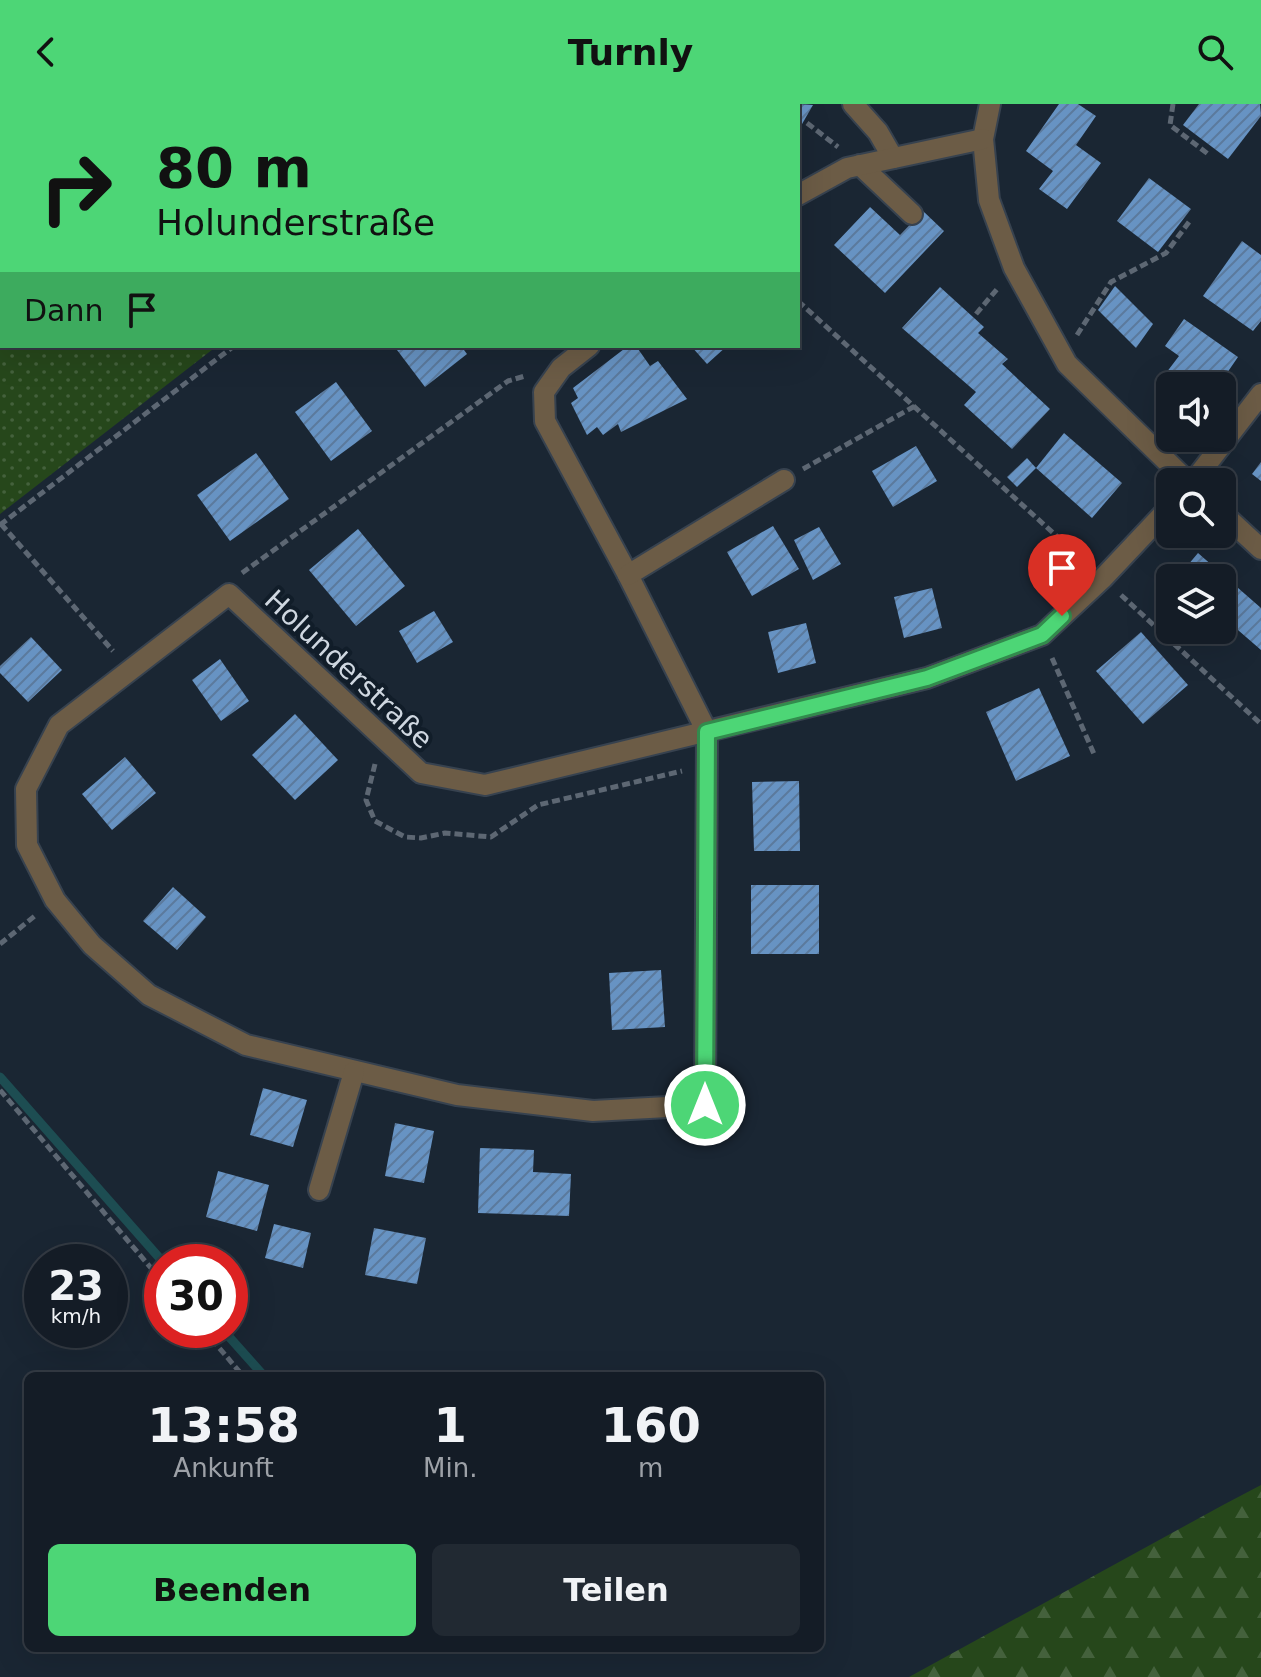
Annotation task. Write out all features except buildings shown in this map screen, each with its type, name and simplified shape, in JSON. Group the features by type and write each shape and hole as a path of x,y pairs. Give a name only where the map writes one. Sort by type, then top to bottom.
{"street":[{"path":"853,104 878,132 893,158"},
{"path":"990,104 983,139 989,200 1014,268 1067,364 1175,468"},
{"path":"800,194 847,168 983,139"},
{"path":"860,165 912,214"},
{"path":"586,348 561,368 544,392 545,421 628,575 707,732"},
{"path":"1201,468 1261,394"},
{"path":"628,575 784,480"},
{"name":"Holunderstraße","path":"707,732 705,1105 593,1111 457,1095 246,1045 149,995 92,945 55,900 27,845 26,789 59,725 229,594 421,773 485,785 927,678 1042,635 1103,578 1156,522"},
{"path":"1236,526 1261,549"},
{"path":"319,1190 354,1072"}],"path":[{"path":"1173,104 1170,125 1208,154"},
{"path":"1063,356 1111,282 1166,253 1189,222"},
{"path":"800,303 1261,724"},
{"path":"130,670 0,524 231,348"},
{"path":"229,594 242,573 508,381 561,368"},
{"path":"784,480 915,406"},
{"path":"1042,635 1094,754"},
{"path":"366,800 375,821 405,837 421,838 445,833 491,837 538,805 707,765"},
{"path":"0,944 55,900"},
{"path":"0,1090 144,1260"},
{"path":"219,1348 240,1372"}],"green space":[{"path":"0,348 214,348 0,514"},
{"path":"1261,1485 1261,1677 909,1677 1223,1505"}],"waterway":[{"path":"0,1077 147,1244"},
{"path":"239,1348 260,1372"}],"route":[{"path":"705,1105 707,732 927,678 1042,635 1062,616"}]}
